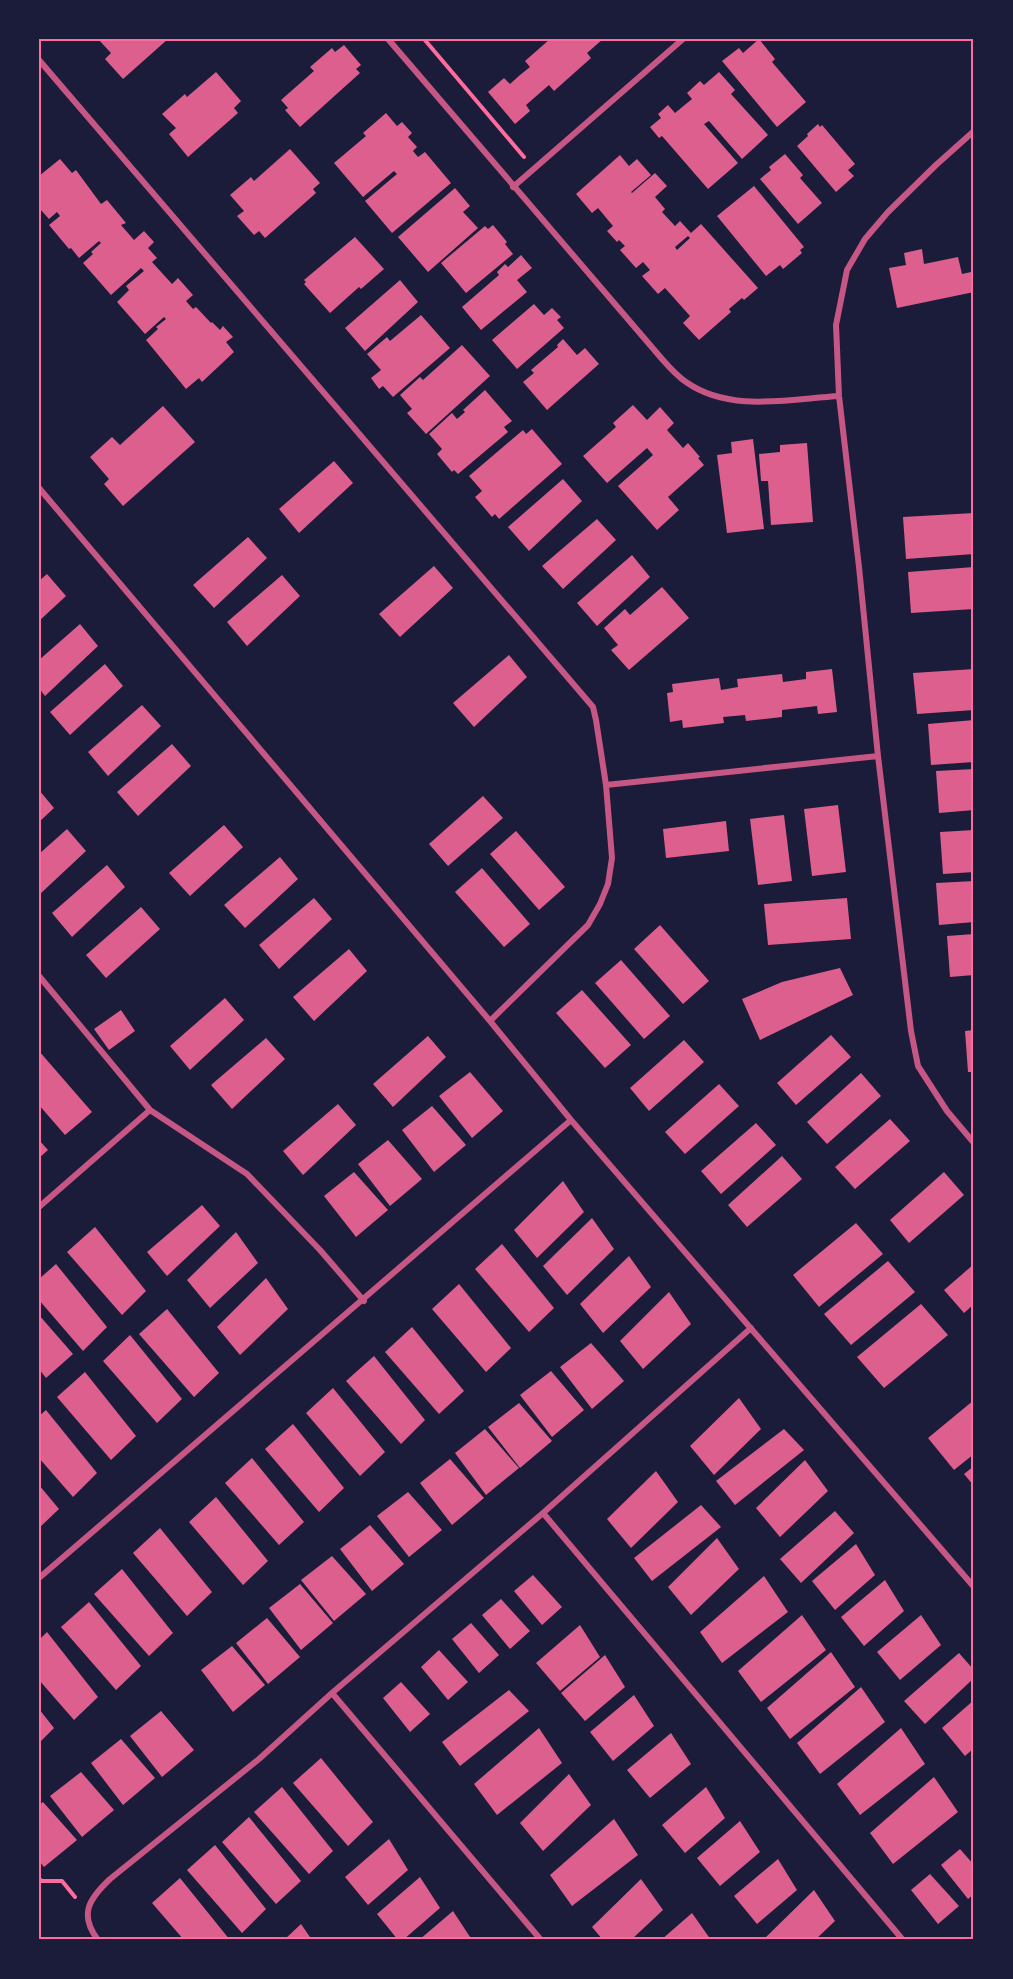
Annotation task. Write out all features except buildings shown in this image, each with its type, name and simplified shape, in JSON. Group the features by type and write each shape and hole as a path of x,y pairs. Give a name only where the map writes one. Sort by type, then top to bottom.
{"street":[{"path":"388,39 662,359 685,381 706,392 744,402 839,396"},
{"path":"513,187 682,39"},
{"path":"39,60 588,700 595,712 606,785 612,858 608,884 588,925 490,1021"},
{"path":"974,131 888,212 865,239 847,270 836,325 839,396 860,567 878,756 911,1031 918,1066 947,1111 974,1143"},
{"path":"39,488 571,1120 974,1587"},
{"path":"606,785 878,756"},
{"path":"39,976 150,1110 247,1174 320,1250 364,1301"},
{"path":"39,1207 150,1110"},
{"path":"39,1578 364,1301 571,1120"},
{"path":"98,1940 90,1926 87,1913 93,1897 110,1879 259,1759 332,1693 543,1513 751,1328"},
{"path":"543,1513 903,1940"},
{"path":"332,1693 541,1940"}],"path":[{"path":"424,39 534,169"},
{"path":"39,1879 62,1881 87,1913"}]}
